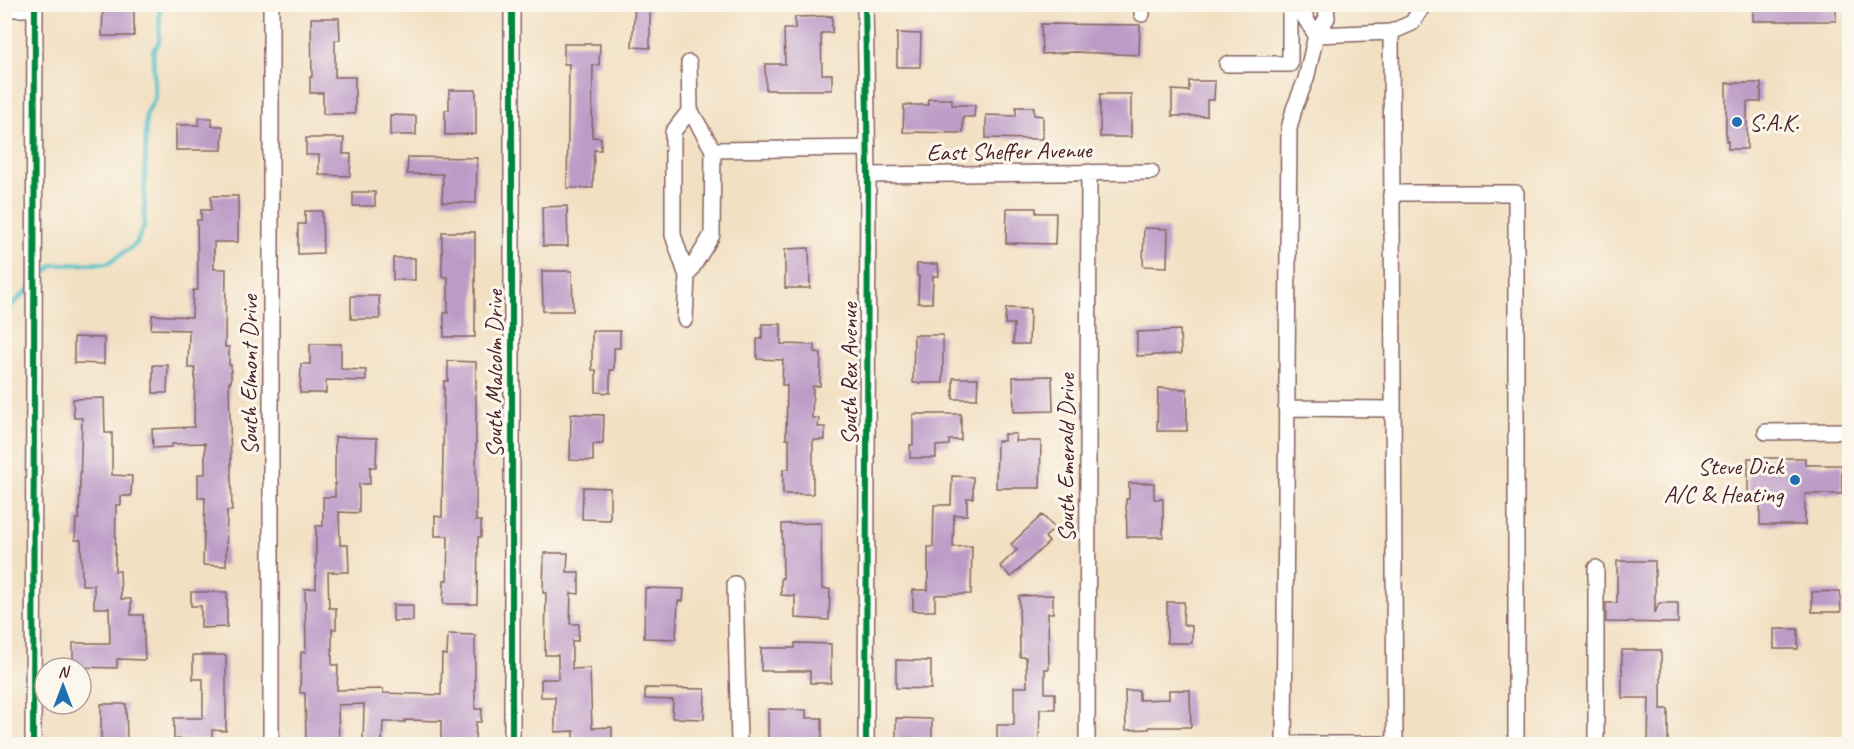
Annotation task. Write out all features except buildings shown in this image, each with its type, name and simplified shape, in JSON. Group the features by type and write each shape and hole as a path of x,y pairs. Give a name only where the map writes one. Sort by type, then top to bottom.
{"street":[{"name":"South Elmont Drive","path":"271,4 271,744"},
{"name":"South Malcolm Drive","path":"512,4 512,744"},
{"name":"South Rex Avenue","path":"865,4 868,175 866,744"},
{"path":"1227,64 1290,64 1290,4"},
{"path":"1305,4 1305,18 1316,35"},
{"path":"1326,4 1326,18 1316,35 1306,79 1289,129 1284,744 1387,744"},
{"path":"1316,35 1391,33 1412,23 1424,4"},
{"path":"4,9 35,7 33,744"},
{"path":"1391,33 1395,744"},
{"path":"687,276 712,235 713,150 690,110 688,63"},
{"path":"685,319 687,276 673,235 673,132 690,110"},
{"path":"713,150 867,148"},
{"name":"South Emerald Drive","path":"1087,744 1089,172"},
{"name":"East Sheffer Avenue","path":"868,175 1151,172"},
{"path":"1391,193 1516,193 1516,744"},
{"path":"1286,408 1393,409"},
{"path":"1766,432 1840,431 1850,434"},
{"path":"1596,568 1596,744"},
{"path":"735,584 739,744"}],"waterway":[{"path":"39,279 53,265 109,263 136,244 144,226 146,115 155,98 153,51 159,42 160,4"},
{"path":"4,309 8,309 31,287"}],"cycle path":[{"path":"33,744 35,4"},
{"path":"512,4 512,744"},
{"path":"865,4 868,175 866,744"}],"place":[{"name":"S.A.K.","path":"1737,122"},
{"name":"Steve Dick A/C & Heating","path":"1795,480"}]}
